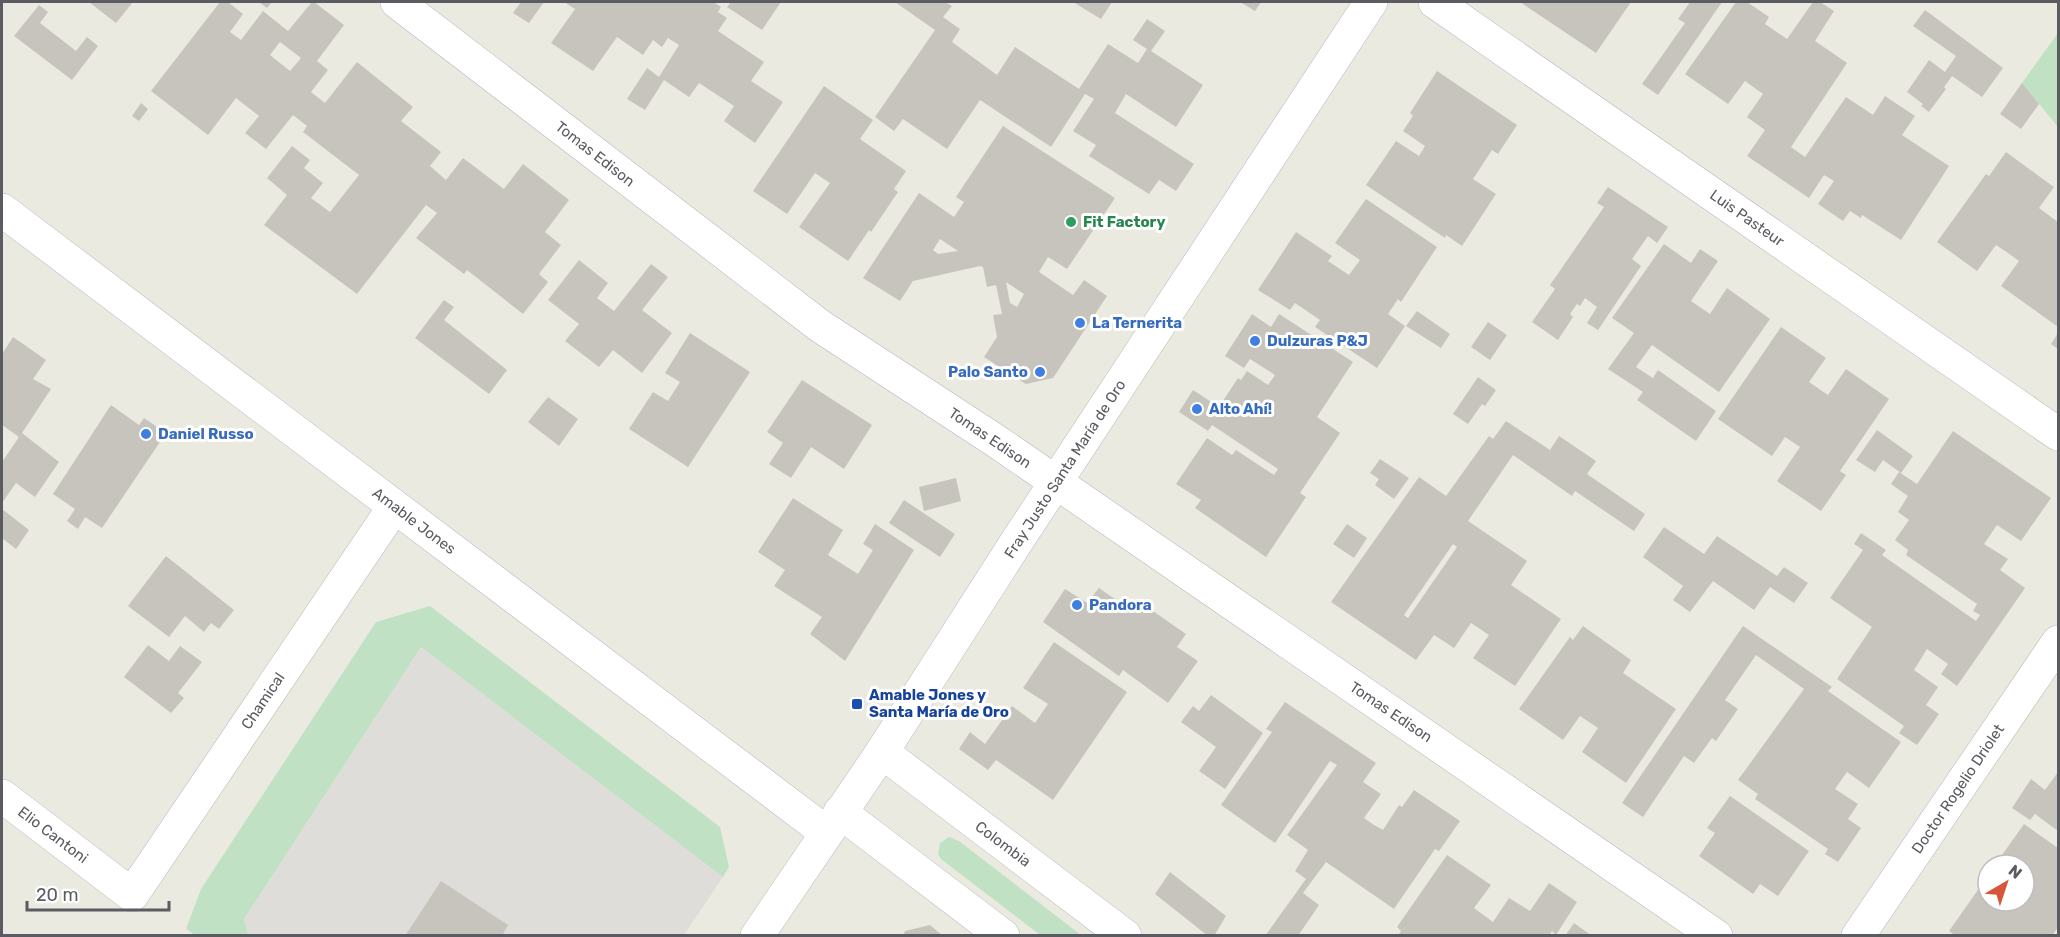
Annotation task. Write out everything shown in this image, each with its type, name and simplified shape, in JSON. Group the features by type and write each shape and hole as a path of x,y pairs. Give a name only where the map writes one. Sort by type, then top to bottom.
{"street":[{"name":"Tomas Edison","path":"397,2 820,326 1055,482 1716,936"},
{"name":"Fray Justo Santa María de Oro","path":"758,936 882,752 1055,482 1371,2"},
{"name":"Luis Pasteur","path":"1435,2 2058,435"},
{"name":"Amable Jones","path":"2,210 394,507 834,822"},
{"name":"Chamical","path":"132,895 394,507"},
{"name":"Doctor Rogelio Driolet","path":"1858,936 2058,642"},
{"name":"Colombia","path":"882,752 1125,936"},
{"name":"Elio Cantoni","path":"2,796 132,895"},
{"path":"834,822 1003,936"}],"shaded area":[{"path":"421,647 723,877 684,935 248,936 244,919"}],"green space":[{"path":"2058,33 2058,127 2022,83"},
{"path":"430,606 720,827 729,867 723,877 421,647 244,919 248,935 195,935 186,929 201,889 376,622"},
{"path":"949,837 959,841 1081,935 1040,935 941,859 938,854 940,843"}],"building":[{"path":"89,2 133,2 116,23"},
{"path":"220,2 228,2 243,14 230,32 241,40 263,11 288,31 314,2 344,25 317,61 328,70 311,92 325,103 357,62 413,107 401,121 441,152 430,166 446,180 463,158 504,189 523,164 569,200 545,232 561,245 539,274 548,282 523,314 467,270 464,274 416,238 437,213 426,205 357,294 264,225 287,195 267,178 292,146 310,160 304,168 323,183 311,198 330,212 359,175 303,132 307,126 293,115 266,149 245,133 259,116 236,98 208,135 151,91","holes":["280,42 301,58 290,71 270,55"]},
{"path":"259,2 272,2 267,8"},
{"path":"521,2 544,2 529,23 513,13"},
{"path":"564,2 713,2 721,7 718,12 727,18 718,31 764,62 751,81 783,102 755,143 724,121 734,106 699,83 689,97 664,80 645,110 627,99 647,68 659,77 679,45 668,38 662,47 653,40 643,55 617,37 593,71 551,43 575,9"},
{"path":"731,2 781,2 762,30 727,7"},
{"path":"895,2 945,2 952,6 943,17 960,29 952,42 997,75 1015,47 1079,89 1108,44 1138,63 1147,49 1133,40 1147,19 1165,31 1151,51 1203,85 1176,127 1126,94 1115,113 1194,164 1176,191 1159,180 1149,194 1089,156 1096,145 1073,131 1094,99 1085,94 1051,147 980,100 947,149 903,119 894,131 875,117 935,30"},
{"path":"1073,2 1112,2 1101,19"},
{"path":"1240,2 1261,2 1255,11"},
{"path":"1520,2 1631,2 1596,53"},
{"path":"1690,2 1722,2 1658,95 1642,84 1685,23 1678,19"},
{"path":"1736,2 1747,2 1769,17 1765,24 1787,39 1813,2 1820,2 1834,11 1815,41 1847,63 1791,147 1805,157 1846,97 1873,115 1885,96 1915,116 1902,135 1949,166 1901,240 1862,215 1861,218 1850,211 1843,221 1818,204 1834,181 1824,175 1809,198 1747,156 1765,130 1747,117 1763,94 1745,81 1728,104 1685,74"},
{"path":"39,5 48,12 40,23 76,51 87,37 98,46 72,80 14,36"},
{"path":"1925,10 2003,68 1982,97 1952,76 1944,87 1946,89 1929,112 1921,106 1923,104 1907,92 1929,60 1945,72 1956,56 1913,26"},
{"path":"1437,71 1517,125 1498,154 1492,150 1473,179 1496,194 1462,246 1446,235 1445,238 1366,185 1396,141 1419,156 1425,146 1403,131 1413,116 1410,113"},
{"path":"2022,83 2039,104 2021,129 2000,114"},
{"path":"824,86 873,120 860,139 906,171 894,189 898,192 848,261 799,227 830,183 815,173 787,214 753,191"},
{"path":"141,103 148,109 139,121 132,116"},
{"path":"1003,126 1115,198 1067,269 1048,257 1039,272 1073,295 1084,280 1107,296 1053,378 1026,384 984,357 997,337 993,315 1002,314 996,285 987,287 983,267 913,281 900,301 863,278 919,193 954,217 964,202 956,197","holes":["940,239 958,251 938,254 933,250","1006,282 1024,294 1017,307 1010,303"]},
{"path":"2006,152 2054,187 2039,208 2058,222 2058,327 2001,286 2019,261 2008,253 1996,245 1977,271 1937,242 1986,174 1989,176"},
{"path":"1608,187 1668,227 1657,243 1648,236 1632,259 1641,266 1598,330 1587,323 1597,307 1585,298 1580,306 1577,304 1570,314 1573,317 1558,340 1532,322 1555,289 1550,285 1604,207 1597,203"},
{"path":"1366,199 1437,247 1401,302 1398,299 1388,314 1405,326 1377,368 1315,327 1320,320 1295,303 1290,310 1258,290 1296,232 1332,256 1328,261 1349,275 1360,260 1335,243"},
{"path":"1664,244 1691,263 1700,249 1718,261 1691,301 1710,314 1727,288 1770,319 1719,392 1652,345 1636,367 1653,378 1658,370 1716,411 1696,441 1637,400 1643,392 1608,369 1634,333 1612,318"},
{"path":"579,260 608,283 597,298 614,311 651,264 668,277 642,310 672,333 642,373 613,350 599,367 565,341 579,324 548,300"},
{"path":"444,300 454,307 444,320 507,370 489,394 415,338"},
{"path":"1417,311 1450,334 1441,348 1406,326"},
{"path":"1252,314 1271,327 1279,314 1353,362 1317,417 1340,433 1300,493 1306,497 1266,557 1195,508 1201,500 1176,484 1207,438 1232,455 1236,450 1274,475 1278,469 1212,425 1208,431 1179,412 1193,390 1219,407 1238,378 1241,380 1247,371 1268,385 1275,375 1250,359 1244,368 1225,356"},
{"path":"1488,322 1507,335 1490,360 1471,347"},
{"path":"1781,327 1826,358 1809,382 1828,395 1846,369 1889,399 1840,471 1846,475 1821,511 1777,481 1800,447 1785,437 1772,456 1718,419"},
{"path":"690,333 750,372 688,467 629,429 653,392 668,401 680,382 665,373"},
{"path":"2058,333 2058,349 2051,344"},
{"path":"13,337 46,360 33,379 51,389 22,433 59,462 35,497 16,483 2,503 2,462 19,437 2,425 2,354"},
{"path":"1478,377 1496,390 1485,406 1482,404 1468,424 1453,414"},
{"path":"802,380 872,425 844,469 811,447 791,478 769,464 783,443 767,432"},
{"path":"548,397 578,419 559,446 528,422"},
{"path":"111,405 139,425 144,418 166,433 102,528 85,517 78,529 67,521 75,509 53,494"},
{"path":"1506,421 1550,450 1559,436 1596,461 1587,474 1645,514 1634,531 1575,491 1572,496 1513,455 1468,521 1527,561 1511,585 1561,619 1515,686 1473,658 1489,635 1471,623 1454,648 1434,635 1416,660 1331,602 1419,477 1446,496 1489,436 1493,439","holes":["1453,544 1457,547 1408,618 1404,615"]},
{"path":"1877,430 1913,456 1901,473 1883,460 1875,472 1856,460"},
{"path":"1953,431 2051,498 2021,541 1997,525 1984,544 2008,559 2000,570 2025,588 1957,686 1941,674 1948,664 1927,649 1914,670 1938,687 1926,705 1939,714 1917,745 1899,733 1904,726 1837,679 1872,627 1830,598 1863,550 1854,544 1861,533 1886,550 1882,555 1976,621 1980,615 1973,611 1977,604 1906,555 1908,550 1895,540 1909,520 1898,512 1908,496 1891,484 1899,472 1917,484"},
{"path":"1380,459 1409,478 1394,499 1375,485 1379,479 1370,473"},
{"path":"956,478 961,501 924,511 919,487"},
{"path":"793,498 843,530 828,555 858,574 873,550 863,544 875,524 914,550 845,661 810,634 822,617 774,586 785,570 758,552"},
{"path":"904,500 955,534 940,557 889,523"},
{"path":"2,509 29,530 16,549 2,538"},
{"path":"1347,524 1367,538 1354,558 1333,544"},
{"path":"1664,527 1704,554 1717,536 1777,576 1784,567 1808,583 1794,603 1770,587 1754,610 1713,581 1690,612 1673,600 1683,586 1643,557"},
{"path":"166,556 234,610 219,629 211,623 204,632 185,616 169,637 128,606"},
{"path":"1099,588 1132,611 1140,602 1186,634 1177,647 1198,661 1168,703 1123,670 1119,676 1043,622 1065,589 1087,603"},
{"path":"1583,626 1631,660 1623,673 1676,709 1626,783 1582,752 1598,728 1580,716 1563,740 1519,709 1570,637 1573,640"},
{"path":"1743,626 1832,687 1828,691 1901,742 1869,788 1847,772 1835,789 1858,804 1848,819 1861,828 1838,862 1825,854 1828,849 1755,799 1758,794 1738,780 1804,689 1756,655 1725,700 1738,709 1716,741 1712,738 1694,763 1684,756 1643,817 1622,803"},
{"path":"1054,642 1127,692 1053,800 996,760 988,770 959,749 970,732 985,744 1012,706 1035,723 1048,704 1023,688"},
{"path":"148,645 169,661 180,646 202,662 178,693 184,698 171,713 124,677"},
{"path":"1211,695 1263,733 1225,789 1199,771 1216,747 1181,722 1193,706 1199,711"},
{"path":"1285,702 1376,763 1363,782 1381,794 1364,818 1374,825 1383,830 1399,805 1402,807 1414,790 1460,821 1439,851 1435,849 1394,909 1326,862 1303,893 1319,905 1298,936 1265,936 1306,879 1295,871 1308,850 1287,835 1337,765 1330,761 1275,843 1221,805 1272,732 1266,729"},
{"path":"2058,772 2058,831 2035,814 2030,820 2012,808 2031,779 2045,790"},
{"path":"1730,796 1809,851 1778,896 1760,884 1753,894 1699,856 1715,833 1707,828"},
{"path":"2024,824 2058,848 2058,927 2052,936 1956,936 1949,931 1976,893 1976,913 2036,913 2036,853 2003,853"},
{"path":"1447,855 1491,885 1474,908 1493,922 1509,898 1530,911 1549,883 1577,902 1556,935 1552,931 1549,936 1398,936 1401,931 1397,927"},
{"path":"1170,872 1226,916 1214,936 1208,936 1155,894"},
{"path":"441,881 508,925 502,936 405,936"},
{"path":"1574,923 1592,936 1565,936"},
{"path":"930,925 943,936 903,936 905,931"}],"place":[{"name":"Fit Factory","path":"1071,222"},
{"name":"La Ternerita","path":"1080,323"},
{"name":"Dulzuras P&J","path":"1255,341"},
{"name":"Palo Santo","path":"1040,372"},
{"name":"Alto Ahí!","path":"1197,409"},
{"name":"Daniel Russo","path":"146,434"},
{"name":"Pandora","path":"1077,605"},
{"name":"Amable Jones y Santa María de Oro","path":"857,704"}]}
